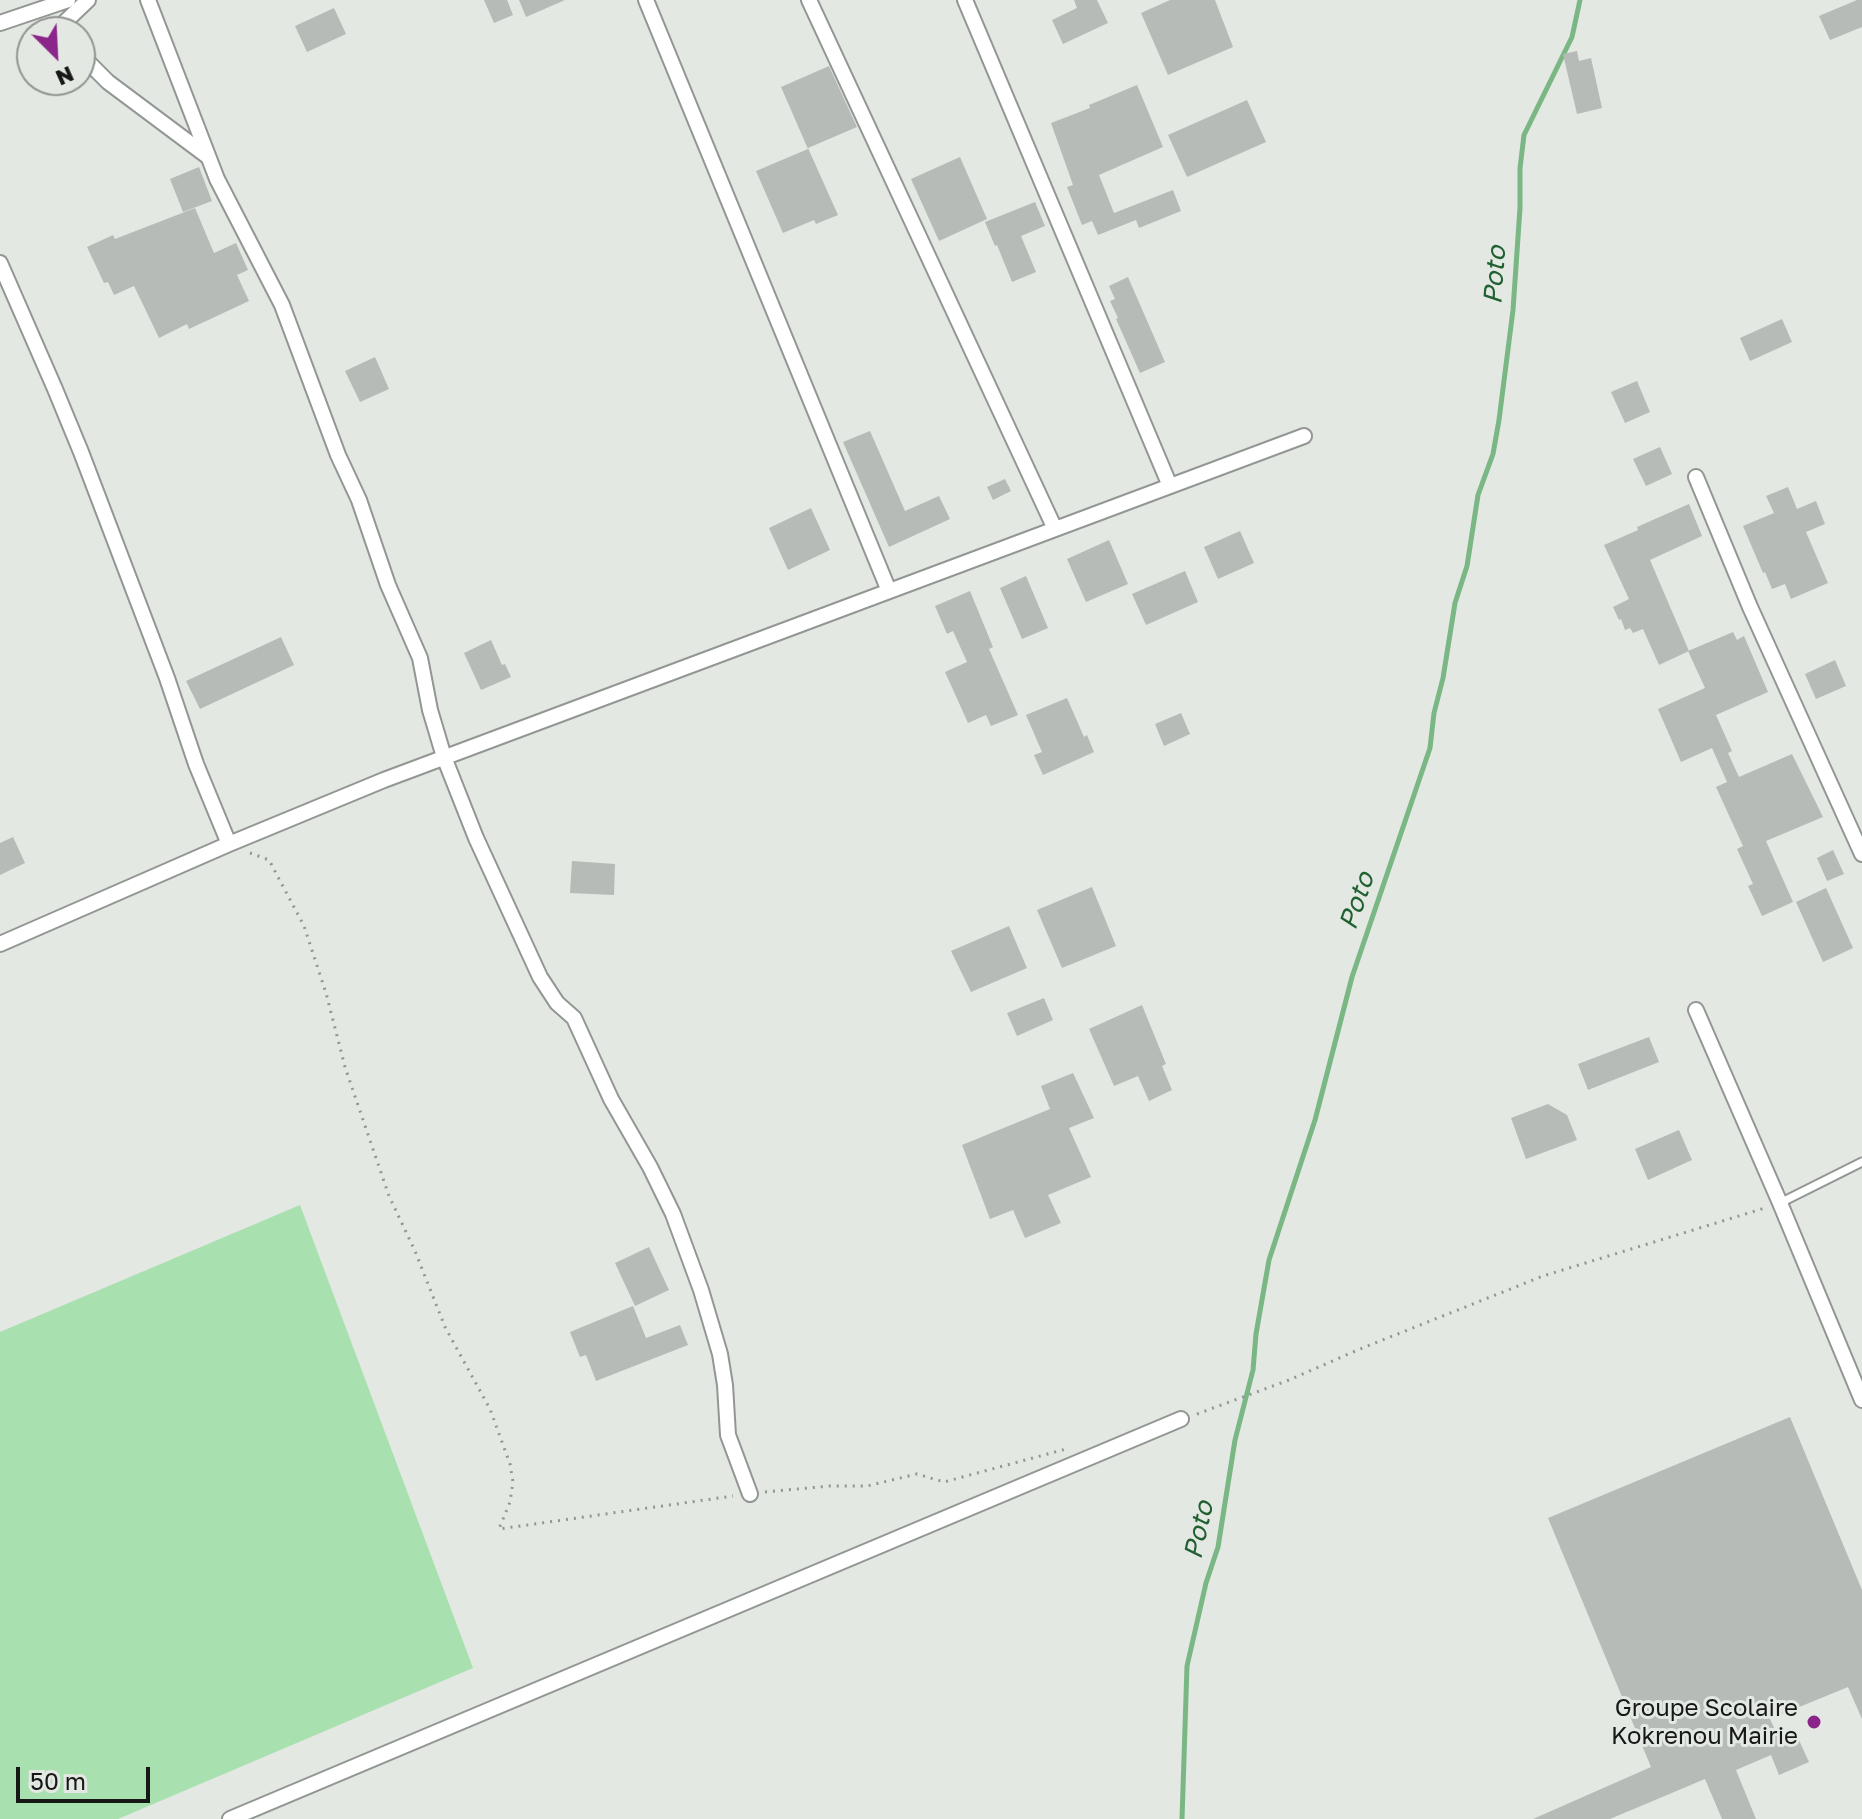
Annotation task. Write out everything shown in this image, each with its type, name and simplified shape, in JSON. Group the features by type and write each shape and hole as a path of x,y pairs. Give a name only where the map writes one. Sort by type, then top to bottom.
{"street":[{"path":"0,23 68,0"},
{"path":"71,16 88,0"},
{"path":"148,0 217,179 282,305 338,455 359,500 388,585 420,658 430,710 444,757 476,838 540,977 557,1003 574,1018 611,1099 673,1214 720,1354 728,1435 750,1494"},
{"path":"646,0 889,591"},
{"path":"809,0 1055,529"},
{"path":"965,0 1170,486"},
{"path":"96,70 209,157"},
{"path":"0,263 81,452 167,678 196,764 229,844"},
{"path":"0,944 384,780 1304,436"},
{"path":"1696,477 1750,607 1862,854"},
{"path":"1696,1010 1862,1400"},
{"path":"230,1819 1181,1419"}],"lane":[{"path":"1780,1203 1862,1162"}],"path":[{"path":"229,844 269,860 304,926 326,993 345,1067 389,1196 445,1327 490,1409 510,1464 512,1492 499,1529 750,1494 830,1486 867,1486 917,1474 944,1482 1067,1448"},
{"path":"1181,1419 1289,1380 1543,1276 1780,1203"}],"green space":[{"path":"300,1205 473,1668 118,1819 0,1819 0,1332"}],"building":[{"path":"484,0 507,0 513,15 494,23"},
{"path":"519,0 565,0 526,17"},
{"path":"1074,0 1097,0 1108,23 1063,44 1052,20 1077,8"},
{"path":"1170,0 1215,0 1233,47 1168,75 1141,13"},
{"path":"1862,0 1862,27 1830,40 1819,16"},
{"path":"334,8 346,34 307,52 295,26"},
{"path":"1577,51 1579,61 1591,58 1602,108 1577,114 1563,54"},
{"path":"829,66 857,127 808,148 838,215 816,224 814,220 783,233 756,171 808,149 781,87"},
{"path":"1137,85 1163,147 1099,175 1114,213 1173,190 1181,211 1139,228 1136,220 1098,235 1092,221 1082,225 1067,187 1073,185 1051,123"},
{"path":"1247,100 1266,142 1187,177 1168,135"},
{"path":"960,157 987,219 939,241 911,179"},
{"path":"199,167 212,201 183,212 170,179"},
{"path":"1035,202 1045,226 1021,236 1036,272 1012,282 985,222"},
{"path":"195,208 214,253 236,243 248,270 237,275 249,301 189,329 187,324 159,338 134,286 114,295 108,282 104,283 87,247 113,235 115,239"},
{"path":"1128,277 1165,362 1140,373 1110,301 1115,299 1109,286"},
{"path":"1782,319 1792,342 1750,361 1740,338"},
{"path":"375,357 389,389 360,402 345,371"},
{"path":"1637,381 1650,412 1625,423 1611,392"},
{"path":"870,431 905,511 939,496 950,519 889,547 843,442"},
{"path":"1660,447 1672,474 1646,486 1633,459"},
{"path":"1005,479 1011,491 993,500 987,487"},
{"path":"1788,487 1797,509 1816,501 1825,524 1806,532 1828,583 1791,599 1785,584 1772,589 1743,526 1774,513 1766,496"},
{"path":"1689,504 1702,536 1650,560 1689,651 1659,665 1643,629 1633,633 1630,628 1625,630 1613,607 1629,599 1604,545"},
{"path":"811,508 830,550 788,570 769,528"},
{"path":"1240,531 1254,563 1218,579 1204,547"},
{"path":"1109,540 1128,584 1086,602 1067,559"},
{"path":"1185,571 1198,602 1146,625 1132,594"},
{"path":"1026,576 1048,628 1022,639 1000,588"},
{"path":"970,591 993,647 989,649 1018,715 991,726 986,715 968,723 945,672 967,662 953,631 947,634 935,606"},
{"path":"1733,632 1737,640 1744,636 1768,692 1716,715 1732,751 1728,753 1739,777 1792,754 1823,817 1766,841 1793,902 1762,916 1748,886 1753,884 1737,849 1743,846 1716,787 1727,782 1712,748 1681,762 1658,709 1705,688 1688,651"},
{"path":"281,637 294,665 200,709 186,681"},
{"path":"491,640 511,677 481,690 464,653"},
{"path":"1835,660 1846,686 1816,699 1805,674"},
{"path":"1067,698 1094,752 1043,775 1034,755 1042,752 1026,715"},
{"path":"1181,713 1190,734 1164,746 1155,724"},
{"path":"13,837 25,863 0,875 0,843"},
{"path":"1833,850 1844,874 1827,881 1817,858"},
{"path":"572,861 615,864 614,895 570,893"},
{"path":"1092,887 1116,946 1062,968 1037,910"},
{"path":"1826,888 1853,948 1823,962 1796,902"},
{"path":"1009,926 1027,968 971,992 951,951"},
{"path":"1044,998 1053,1020 1017,1036 1007,1013"},
{"path":"1142,1005 1166,1064 1162,1066 1172,1090 1149,1101 1138,1076 1114,1086 1089,1029"},
{"path":"1649,1037 1659,1062 1588,1090 1578,1064"},
{"path":"1073,1073 1094,1118 1069,1128 1091,1177 1048,1195 1061,1223 1025,1238 1013,1210 990,1219 962,1145 1050,1109 1041,1086"},
{"path":"1548,1104 1567,1115 1577,1140 1526,1159 1511,1118"},
{"path":"1679,1130 1692,1160 1648,1180 1635,1149"},
{"path":"649,1247 669,1290 635,1306 615,1263"},
{"path":"633,1306 646,1338 680,1325 688,1345 596,1381 586,1355 580,1357 570,1332"},
{"path":"1790,1417 1862,1590 1862,1719 1848,1687 1770,1719 1782,1745 1798,1738 1809,1762 1779,1775 1771,1755 1736,1770 1756,1819 1722,1819 1705,1779 1610,1819 1533,1819 1651,1767 1548,1518"}],"waterway":[{"name":"Poto","path":"1182,1819 1187,1666 1206,1583 1218,1547 1235,1440 1253,1370 1269,1260 1315,1120 1352,977 1430,748 1455,603 1467,566 1478,495 1493,454 1499,420 1513,310 1524,135 1572,37 1580,0"}],"place":[{"name":"Groupe Scolaire Kokrenou Mairie","path":"1814,1722"}]}
